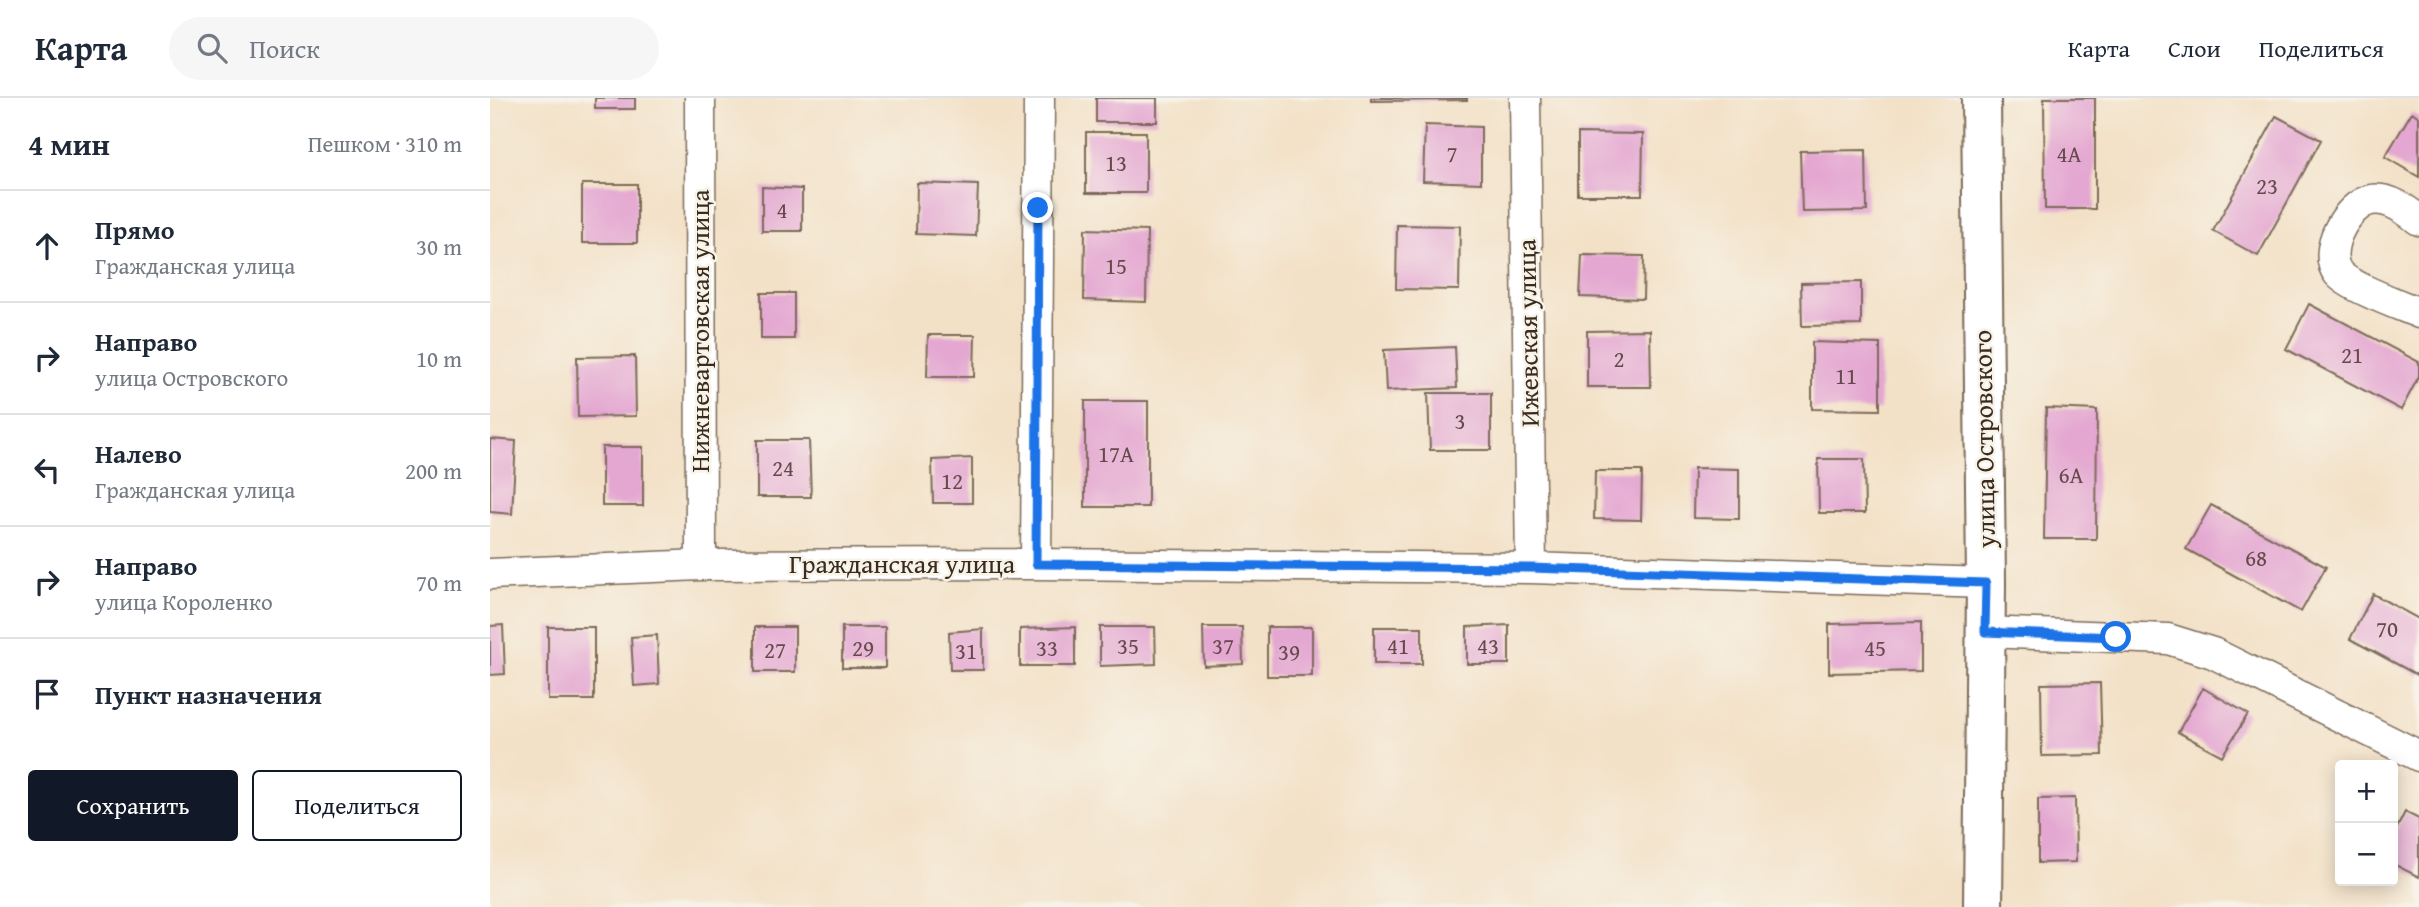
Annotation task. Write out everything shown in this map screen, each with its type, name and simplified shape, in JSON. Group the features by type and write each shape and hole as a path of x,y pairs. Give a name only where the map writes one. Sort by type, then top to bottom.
{"street":[{"name":"Нижневартовская улица","path":"700,98 701,565"},
{"path":"1036,564 1039,98"},
{"name":"Ижевская улица","path":"1525,98 1531,568"},
{"name":"улица Островского","path":"1981,98 1986,583 1983,907"},
{"path":"2419,220 2391,202 2369,200 2358,205 2351,214 2335,237 2331,250 2332,263 2339,274 2349,282 2419,313"},
{"name":"Гражданская улица","path":"490,574 701,565 1036,564 1531,568 1986,583"},
{"path":"1985,632 2168,639 2213,653 2419,756"}],"building":[{"path":"595,98 635,98 635,109 595,109"},
{"path":"1096,98 1157,98 1157,122 1096,122"},
{"path":"1371,98 1467,98 1467,100 1371,101"},
{"path":"2044,98 2095,98 2095,209 2045,209"},
{"path":"2412,112 2419,117 2419,177 2385,157"},
{"path":"2276,116 2321,140 2258,256 2213,231"},
{"path":"1425,125 1481,127 1481,183 1423,181"},
{"path":"1086,132 1146,132 1146,193 1086,193"},
{"path":"1578,133 1643,134 1642,195 1578,195"},
{"path":"1866,150 1867,211 1802,212 1800,151"},
{"path":"917,183 978,185 976,236 916,234"},
{"path":"582,184 637,184 637,243 582,243"},
{"path":"762,187 802,189 802,231 762,231"},
{"path":"1397,225 1460,226 1459,290 1396,289"},
{"path":"1085,229 1147,231 1146,302 1084,300"},
{"path":"1582,255 1644,256 1643,299 1580,297"},
{"path":"1861,282 1861,325 1802,326 1801,283"},
{"path":"761,293 794,293 794,339 761,339"},
{"path":"2309,304 2419,362 2419,376 2401,410 2286,349"},
{"path":"1650,330 1651,387 1587,387 1587,331"},
{"path":"928,335 975,335 974,377 927,377"},
{"path":"1812,342 1880,344 1880,410 1812,409"},
{"path":"1455,347 1457,388 1386,391 1384,350"},
{"path":"635,356 636,416 578,417 577,357"},
{"path":"1428,393 1491,393 1491,450 1430,450"},
{"path":"1085,401 1148,401 1148,507 1085,507"},
{"path":"2046,408 2097,410 2096,539 2044,539"},
{"path":"490,439 516,441 512,514 490,512"},
{"path":"757,440 809,440 811,497 757,497"},
{"path":"602,447 643,447 643,506 602,506"},
{"path":"972,458 972,503 933,503 932,460"},
{"path":"1818,459 1864,459 1865,513 1819,513"},
{"path":"1694,468 1739,469 1739,519 1693,518"},
{"path":"1595,471 1642,471 1641,520 1594,519"},
{"path":"2211,505 2326,567 2301,612 2186,549"},
{"path":"2373,594 2419,619 2419,676 2350,639"},
{"path":"1921,622 1921,671 1829,673 1829,624"},
{"path":"503,625 505,674 490,675 490,626"},
{"path":"1509,625 1509,664 1467,664 1467,627"},
{"path":"548,627 594,627 594,700 548,700"},
{"path":"755,627 795,627 795,672 755,672"},
{"path":"842,627 885,627 885,668 842,668"},
{"path":"1075,627 1075,666 1020,666 1020,629"},
{"path":"1100,627 1155,627 1156,664 1100,666"},
{"path":"1203,627 1242,627 1243,664 1204,666"},
{"path":"1267,627 1312,627 1312,676 1267,676"},
{"path":"1374,627 1422,627 1422,664 1374,664"},
{"path":"983,629 983,670 950,670 949,632"},
{"path":"657,635 659,684 634,686 631,637"},
{"path":"2100,683 2102,755 2042,756 2041,684"},
{"path":"2203,688 2248,714 2222,756 2178,732"},
{"path":"2075,798 2076,862 2038,863 2038,799"},
{"path":"2405,812 2419,819 2419,877 2398,866 2398,826"}],"route":[{"path":"1038,208 1036,564 1531,568 1986,583 1985,632 2116,637"}]}
